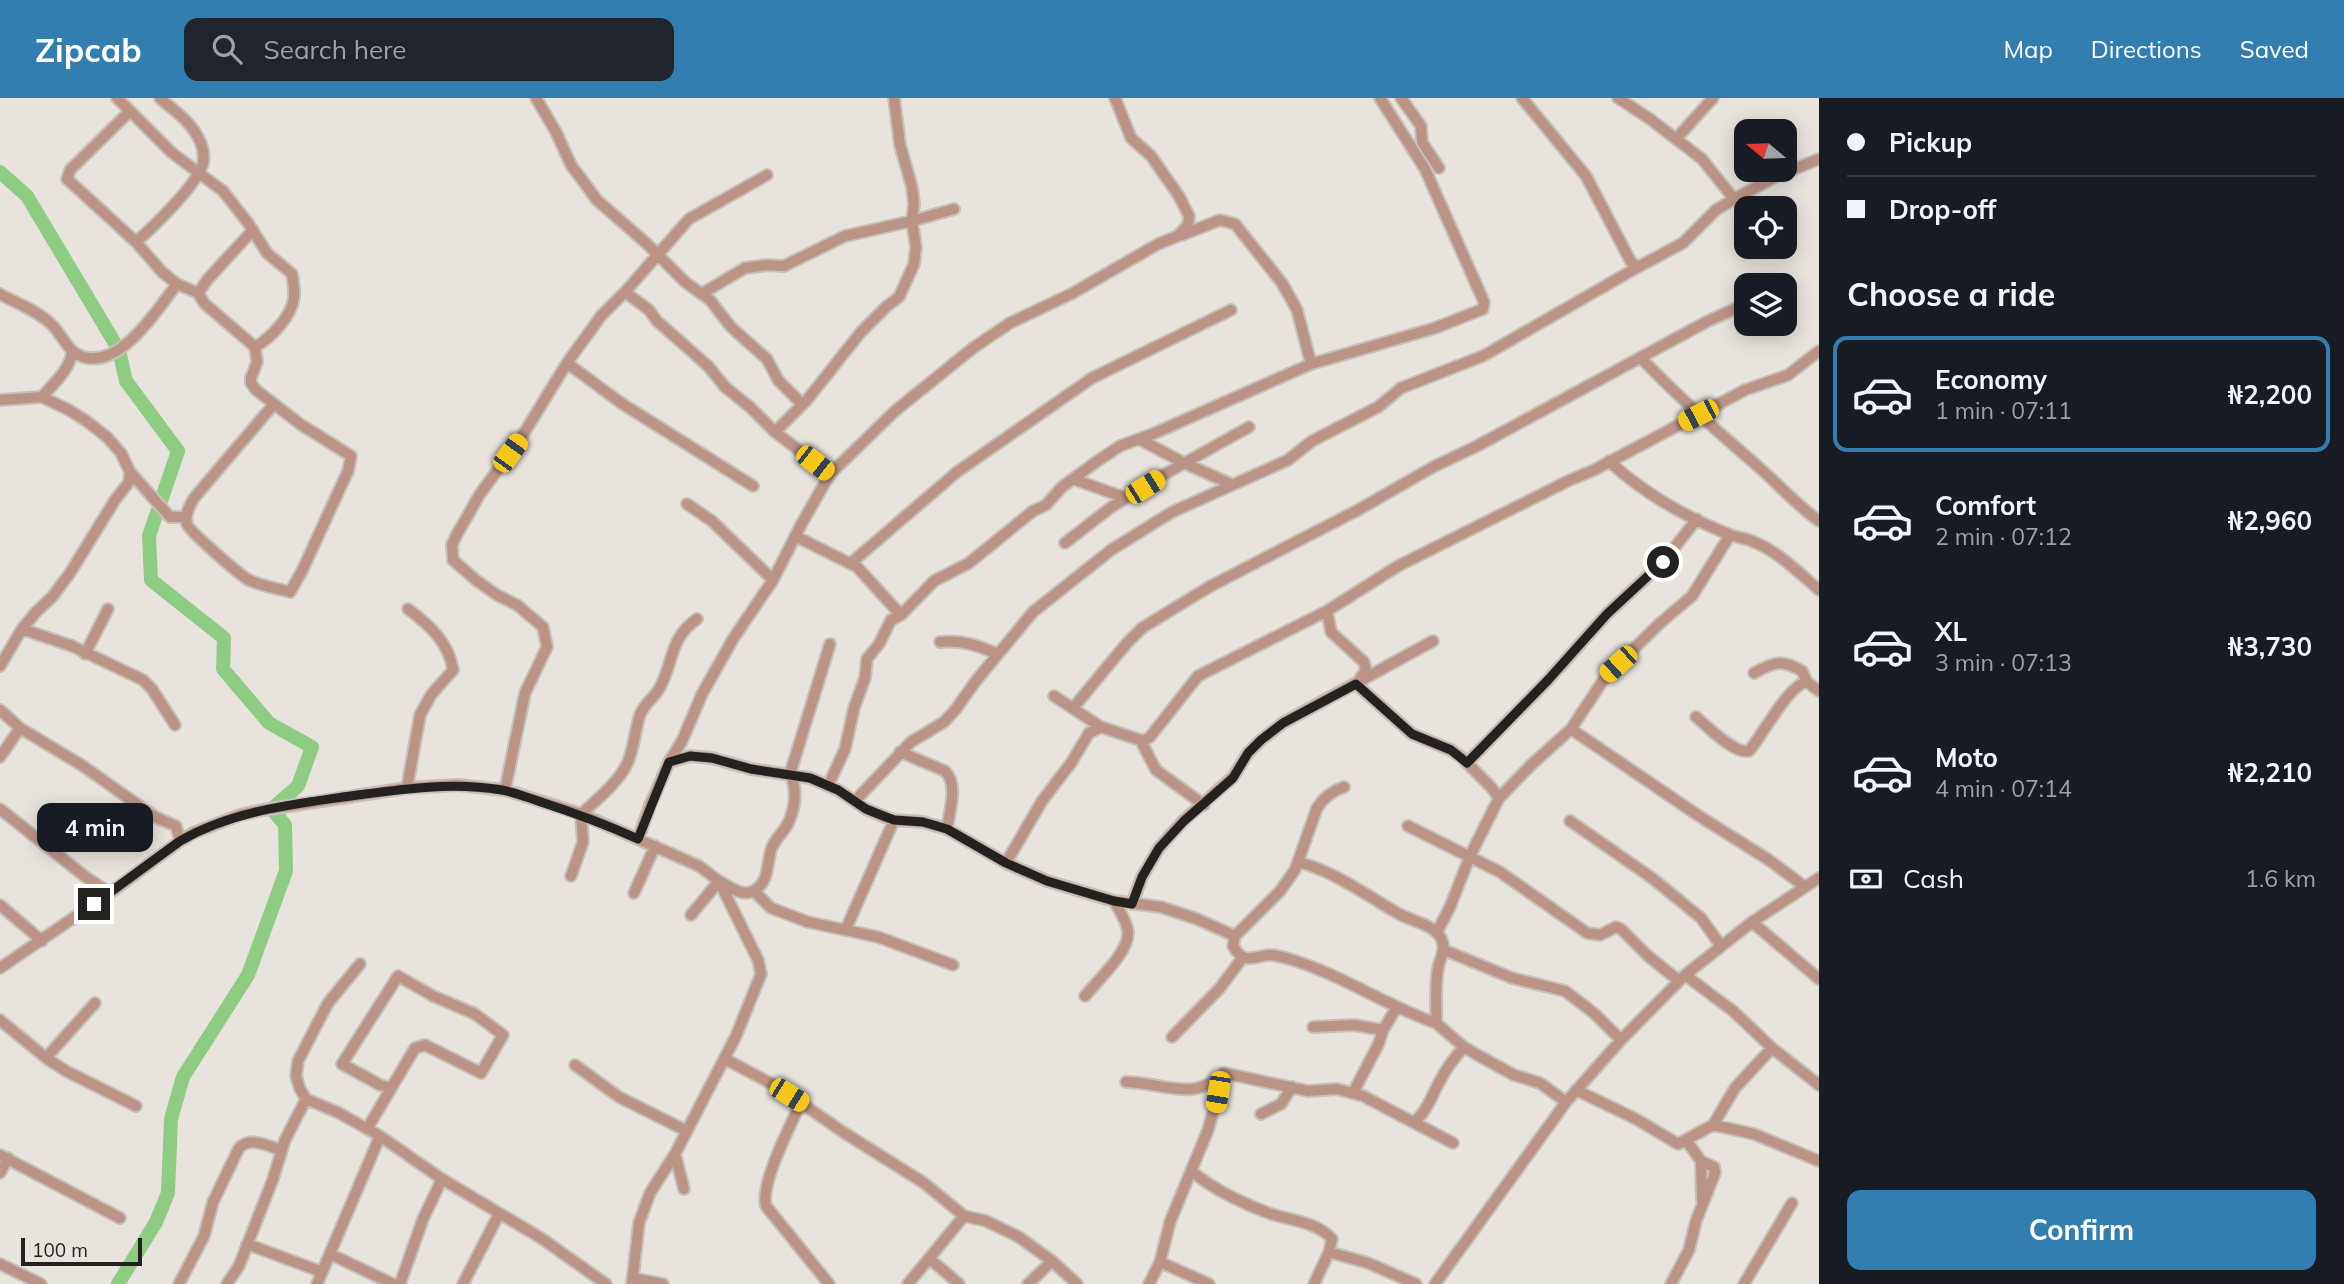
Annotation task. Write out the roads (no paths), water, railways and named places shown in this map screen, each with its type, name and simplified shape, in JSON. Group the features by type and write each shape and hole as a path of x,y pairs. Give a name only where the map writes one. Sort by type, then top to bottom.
{"street":[{"path":"117,98 170,152 223,191 267,253 292,274 294,298 288,313 264,341 254,346"},
{"path":"136,242 177,201 199,174 204,162 199,137 184,118 160,98"},
{"path":"536,98 571,165 591,192 685,282 703,293 720,310 730,327 767,359 779,380 802,404"},
{"path":"775,432 802,404 861,332 900,297 916,257 912,187 900,145 894,98"},
{"path":"1115,98 1131,138 1158,165 1189,216 1188,225 1178,236"},
{"path":"828,786 845,749 854,708 865,678 867,659 879,644 891,620 901,615 934,581 969,563 1033,511 1046,505 1062,487 1121,446 1311,364 1435,328 1483,309 1484,302 1425,169 1380,98"},
{"path":"1401,98 1421,126 1422,142 1439,168"},
{"path":"1522,98 1586,176 1631,262 1638,267"},
{"path":"855,801 911,742 944,722 1033,612 1111,550 1172,512 1288,460 1312,441 1378,407 1401,388 1483,356 1682,243 1716,210 1734,199 1712,169 1632,102 1618,98"},
{"path":"1676,139 1713,98"},
{"path":"130,111 70,170 67,179 136,242 162,272 177,284 198,293 205,304 254,346 257,362 251,383 300,424 351,456 348,471 290,592 249,580 192,533 186,517 194,498 274,404"},
{"path":"1740,196 1777,176 1814,161 1819,150"},
{"path":"505,790 525,693 547,647 543,627 453,560 452,545 480,494 521,438 567,363 601,316 689,219 767,175"},
{"path":"703,293 745,268 784,266 845,236 912,222 954,209"},
{"path":"638,839 669,762 682,741 716,667 773,580 830,474 895,411 973,348 1010,323 1073,293 1158,244 1220,220 1235,224 1282,284 1297,310 1311,364"},
{"path":"198,293 253,230"},
{"path":"0,294 48,321 72,352 96,360 119,350 135,336 177,284"},
{"path":"625,292 649,310 657,321 708,366 724,387 750,407 775,432 830,474"},
{"path":"1073,708 1142,628 1209,587 1358,510 1708,320 1734,309"},
{"path":"850,563 957,472 1092,378 1231,310"},
{"path":"1054,696 1101,727 1143,741 1150,737 1198,676 1327,611 1398,566 1745,390 1788,374 1819,351"},
{"path":"42,397 71,360 72,352"},
{"path":"1641,358 1698,415 1766,473 1794,503 1819,521"},
{"path":"567,363 621,403 753,486"},
{"path":"0,400 42,397 77,415 97,428 121,453 130,472 170,517 186,517"},
{"path":"1065,543 1126,498 1249,427"},
{"path":"1139,439 1231,484"},
{"path":"1609,461 1641,487 1697,519 1730,535 1753,541 1774,553 1819,590"},
{"path":"0,666 22,629 66,580 128,482 130,472"},
{"path":"1073,479 1126,498"},
{"path":"687,504 712,521 773,580"},
{"path":"1467,763 1548,680 1607,614 1663,562 1697,519"},
{"path":"1437,932 1499,798 1571,729 1606,676 1692,596 1730,535"},
{"path":"795,536 857,567 901,615"},
{"path":"408,608 426,622 442,641 453,670 431,695 417,723 408,788"},
{"path":"85,654 108,609"},
{"path":"1327,611 1331,632 1364,662 1366,670 1363,678 1356,684"},
{"path":"581,814 611,786 623,770 633,748 642,711 659,689 674,645 684,629 697,619"},
{"path":"22,629 72,646 143,680 152,688 175,725"},
{"path":"1132,904 1142,877 1159,848 1184,821 1233,778 1248,753 1261,740 1283,723 1433,641"},
{"path":"940,642 968,643 997,654"},
{"path":"754,891 766,873 773,846 790,816 795,783 790,774 830,644"},
{"path":"1754,673 1776,663 1785,663 1802,671 1807,682 1819,691"},
{"path":"1696,717 1735,749 1749,751 1791,692 1800,683 1807,682"},
{"path":"1356,684 1412,734 1451,750 1467,763 1499,798"},
{"path":"0,710 20,728 83,766 155,817 176,826 180,841"},
{"path":"1006,863 1042,801 1071,763 1089,733 1101,727"},
{"path":"0,757 20,728"},
{"path":"1571,729 1769,860 1805,887"},
{"path":"1143,745 1156,770 1203,805"},
{"path":"900,752 945,771 950,776 953,784 947,829"},
{"path":"669,762 690,756 712,758 759,771 810,778 866,809 894,820 923,822 947,829 1006,863 1047,881 1114,901 1161,906 1235,936"},
{"path":"0,968 193,833 240,815 276,807 408,788 458,785 505,790 581,814 699,866 739,892 754,891 771,908 808,922 878,937 953,965"},
{"path":"1344,788 1333,791 1322,799 1295,870 1280,891 1235,936 1233,946 1238,954 1253,959 1273,955 1314,966 1412,1015 1436,1023 1464,1047 1514,1075 1547,1086 1566,1102"},
{"path":"0,809 110,893"},
{"path":"571,876 583,842 581,814"},
{"path":"846,929 894,820"},
{"path":"1570,821 1652,878 1701,918 1721,946"},
{"path":"1408,826 1500,872 1587,933 1600,935 1616,927 1621,929 1647,956 1734,1011 1772,1048 1819,1084"},
{"path":"634,893 655,846"},
{"path":"1298,862 1327,872 1401,915 1437,932 1442,939 1444,950 1436,987 1436,1023"},
{"path":"1435,1284 1566,1102 1621,1040 1682,978 1721,946 1819,878"},
{"path":"691,915 719,881"},
{"path":"663,1284 632,1281 639,1223 650,1193 675,1154 725,1059 761,974 758,960 719,881"},
{"path":"1085,996 1125,948 1128,933 1114,901"},
{"path":"0,905 41,941"},
{"path":"1752,922 1819,979"},
{"path":"1444,950 1512,978 1565,991 1595,1014 1621,1040"},
{"path":"1172,1037 1220,988 1243,957"},
{"path":"360,964 328,1003 298,1061 296,1076 306,1100 339,1113 380,1136 442,1179 541,1238 606,1284"},
{"path":"367,1129 386,1090 415,1048 425,1045 481,1073 503,1035 475,1014 433,996 398,976 342,1064 386,1090"},
{"path":"46,1058 95,1003"},
{"path":"1353,1093 1397,1007"},
{"path":"0,1020 66,1071 136,1106"},
{"path":"1313,1027 1354,1025 1383,1030"},
{"path":"1414,1122 1432,1098 1450,1062 1464,1047"},
{"path":"1713,1125 1735,1088 1772,1048"},
{"path":"725,1059 801,1102 924,1183 964,1216 1003,1228 1052,1261 1077,1284"},
{"path":"575,1065 619,1097 687,1131"},
{"path":"1149,1284 1160,1262 1170,1222 1193,1172 1208,1130 1224,1073 1308,1091 1338,1089 1363,1096 1453,1143"},
{"path":"1126,1082 1191,1089 1223,1077"},
{"path":"1261,1114 1281,1104 1292,1087"},
{"path":"1576,1090 1678,1143 1713,1125 1754,1134 1819,1161"},
{"path":"227,1284 239,1266 273,1180 281,1150 306,1100"},
{"path":"801,1102 777,1156 764,1197 766,1206 829,1284"},
{"path":"317,1284 380,1136"},
{"path":"1671,1284 1689,1250 1715,1173 1714,1167 1701,1161 1686,1140"},
{"path":"179,1284 204,1236 213,1202 239,1148 252,1141 281,1150"},
{"path":"675,1154 684,1189"},
{"path":"0,1173 4,1156 120,1218"},
{"path":"1193,1172 1202,1180 1244,1203 1326,1233 1332,1239 1329,1252 1314,1284"},
{"path":"400,1284 423,1219 442,1179"},
{"path":"1744,1284 1792,1203"},
{"path":"463,1284 499,1214"},
{"path":"908,1284 964,1216"},
{"path":"247,1244 322,1272"},
{"path":"1329,1252 1368,1263 1416,1284"},
{"path":"330,1254 393,1284"},
{"path":"929,1258 959,1284"},
{"path":"1028,1284 1052,1261"},
{"path":"1160,1262 1209,1284"},
{"path":"0,1264 41,1284"}],"waterway":[{"path":"0,172 27,196 119,350 126,381 178,451 149,536 151,580 224,638 223,669 269,723 312,747 298,786 272,809 285,825 286,871 248,975 183,1077 171,1119 168,1193 156,1222 118,1284"}]}
